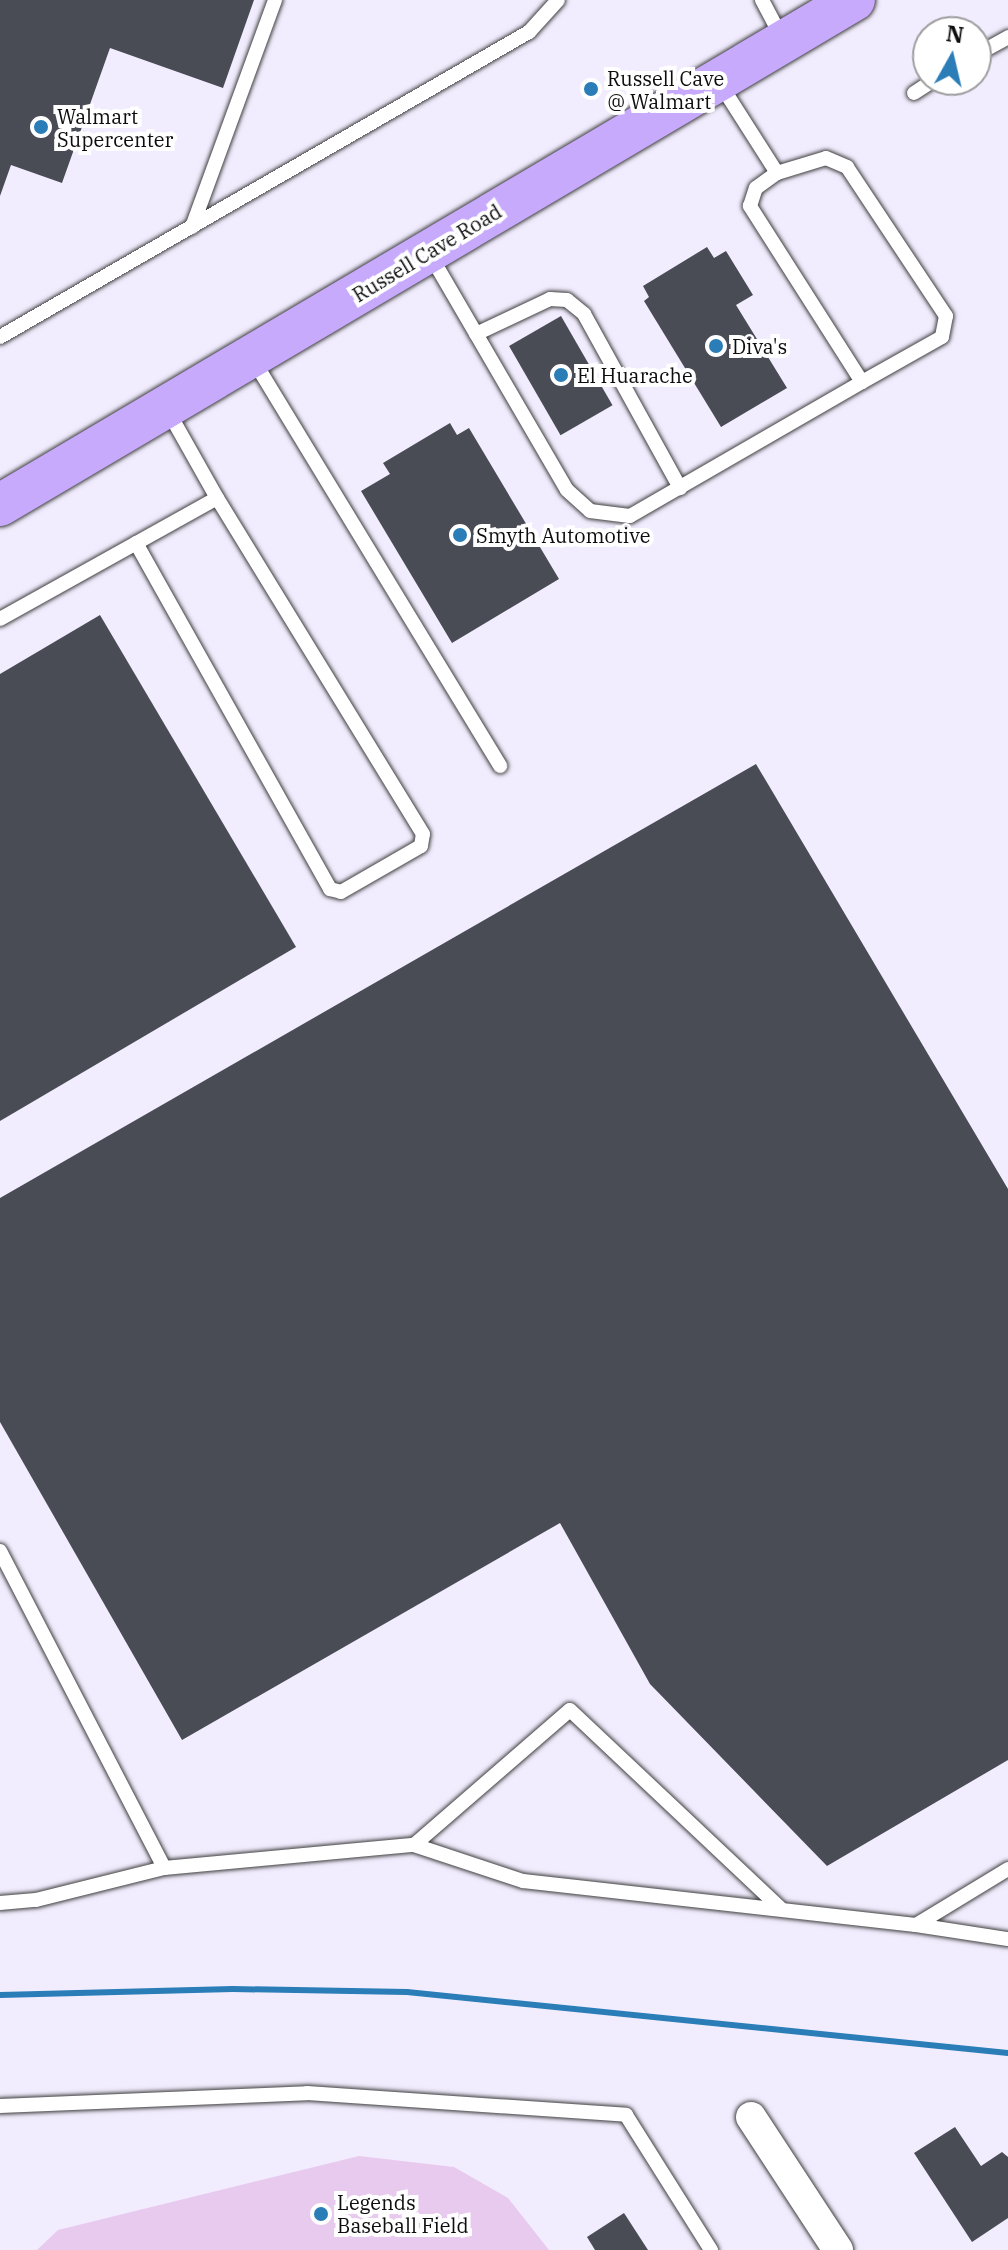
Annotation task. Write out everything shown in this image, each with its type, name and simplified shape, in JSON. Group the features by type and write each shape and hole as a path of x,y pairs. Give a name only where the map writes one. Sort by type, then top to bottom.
{"street":[{"name":"Russell Cave Road","path":"0,505 854,0"},
{"path":"751,2117 838,2250"}],"lane":[{"path":"192,227 275,0"},
{"path":"0,337 529,32 558,0"},
{"path":"762,0 784,42"},
{"path":"718,82 777,173"},
{"path":"429,253 567,490 590,511 630,516 942,337 946,316 847,167 826,158 777,173 756,188 750,206 862,382"},
{"path":"476,334 550,299 567,300 584,314 680,488"},
{"path":"252,357 500,766"},
{"path":"136,543 330,889 341,892 421,846 423,834 217,498 166,407"},
{"path":"0,619 217,498"},
{"path":"0,1551 164,1868"},
{"path":"414,1845 570,1710 781,1909"},
{"path":"0,1903 36,1900 164,1868 414,1845 523,1881 916,1925 1008,1939"},
{"path":"916,1925 1008,1869"},
{"path":"0,2106 307,2093 626,2115 711,2250"}],"shaded area":[{"name":"Legends Baseball Field","path":"359,2156 454,2167 508,2198 549,2250 37,2250 58,2230"}],"building":[{"name":"Walmart Supercenter","path":"0,0 254,0 223,88 110,48 62,183 11,165 0,196"},
{"name":"Diva's","path":"707,247 714,258 726,251 753,295 736,305 787,388 721,427 644,301 649,297 643,286"},
{"name":"El Huarache","path":"561,316 612,405 561,435 509,346"},
{"name":"Smyth Automotive","path":"450,423 457,435 469,428 559,579 452,643 361,491 390,474 383,463"},
{"path":"100,615 296,947 0,1121 0,674"},
{"path":"756,764 1008,1189 1008,1760 827,1866 650,1684 560,1523 182,1740 0,1422 0,1198"},
{"path":"955,2127 981,2166 1002,2152 1008,2157 1008,2218 972,2242 914,2153"},
{"path":"624,2213 648,2250 595,2250 587,2237"}],"railway":[{"path":"0,1995 233,1989 407,1992 1008,2053"}],"place":[{"name":"Russell Cave @ Walmart","path":"591,89"},
{"name":"Walmart Supercenter","path":"41,127"},
{"name":"Diva's","path":"716,346"},
{"name":"El Huarache","path":"561,375"},
{"name":"Smyth Automotive","path":"460,535"},
{"name":"Legends Baseball Field","path":"321,2214"}]}
